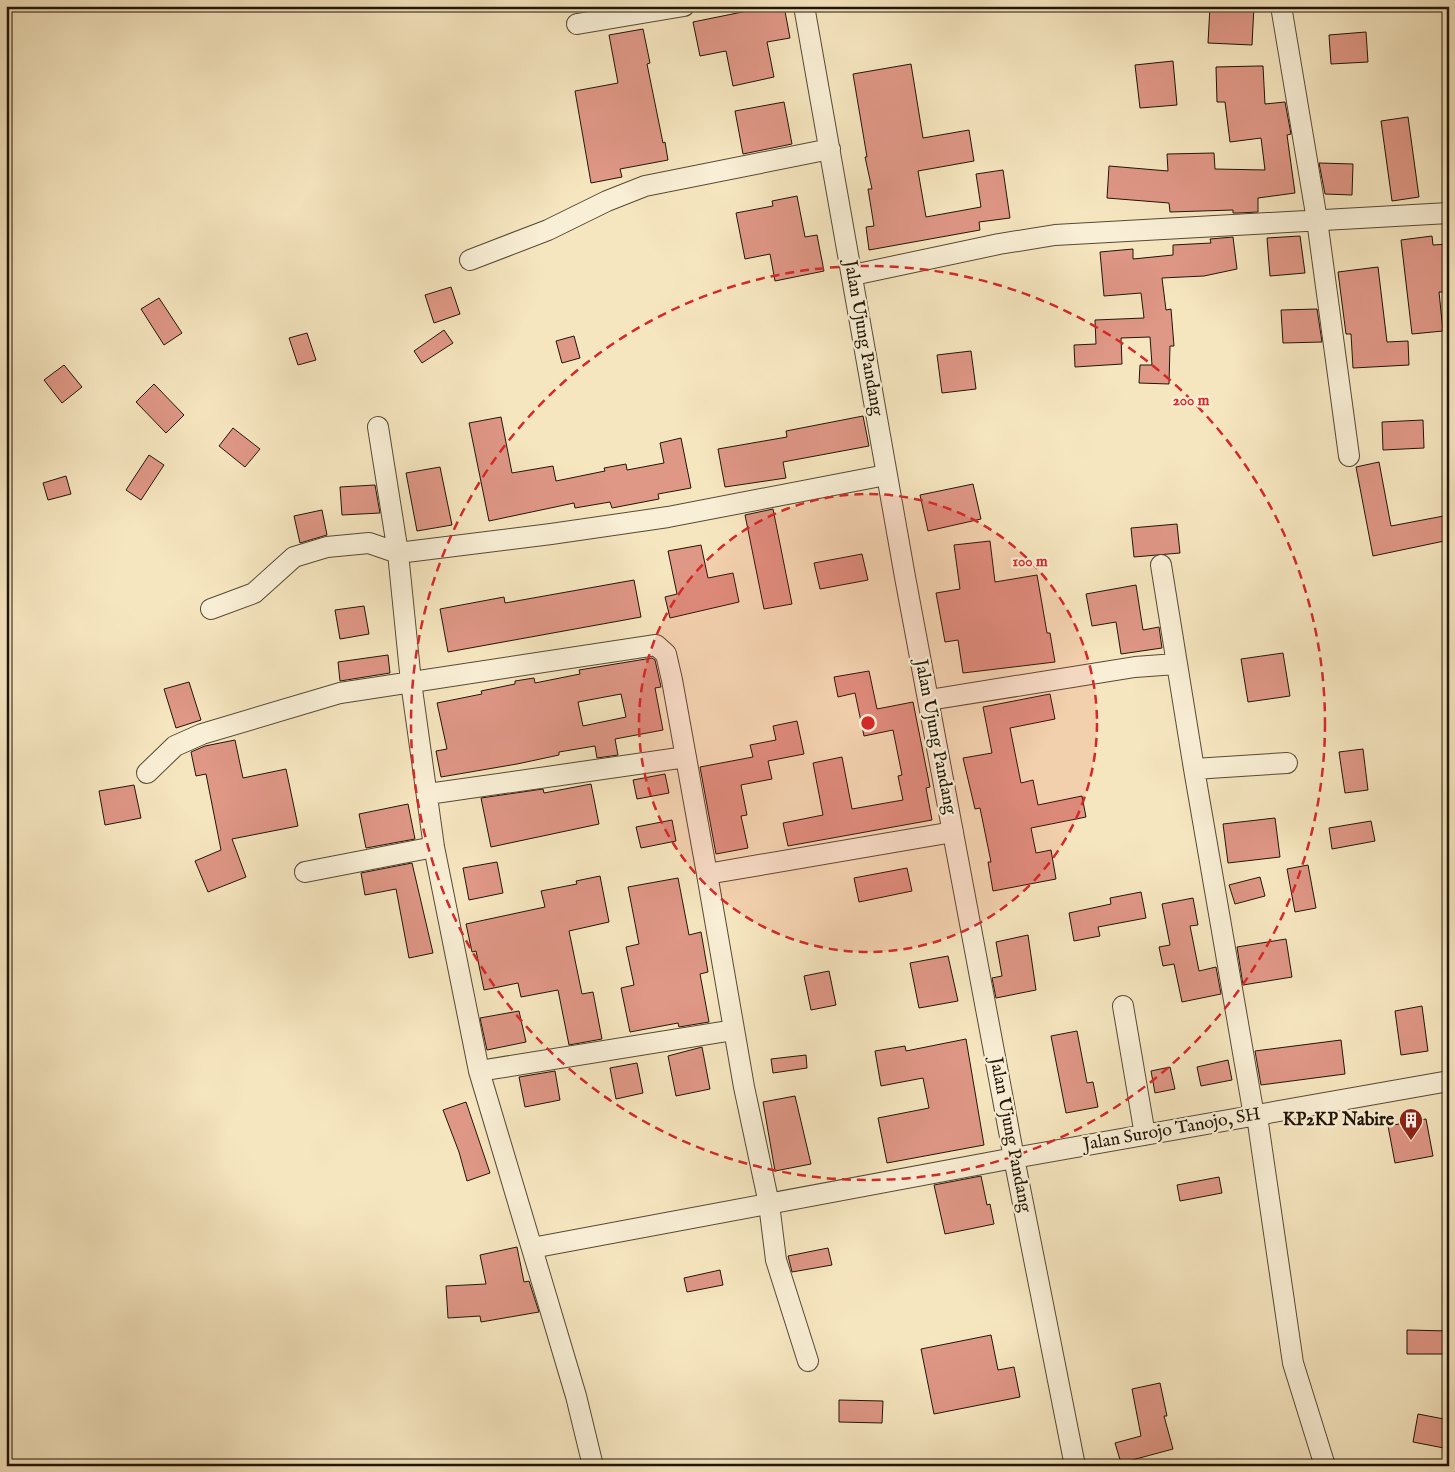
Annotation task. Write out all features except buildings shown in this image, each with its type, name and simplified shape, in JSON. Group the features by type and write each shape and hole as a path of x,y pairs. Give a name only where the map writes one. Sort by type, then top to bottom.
{"street":[{"path":"577,24 684,6"},
{"name":"Jalan Ujung Pandang","path":"804,6 853,275 886,475 1014,1158 1075,1466"},
{"path":"1281,6 1317,220 1349,456"},
{"path":"470,260 548,230 606,201 645,186 830,149"},
{"path":"853,275 999,244 1055,235 1449,213"},
{"path":"378,427 398,553 411,682 434,847 479,1070 576,1396 593,1466"},
{"path":"211,609 262,589 294,557 327,547 369,543 398,553 668,517 886,475"},
{"path":"1162,565 1176,664 1256,1116 1293,1363 1324,1466"},
{"path":"148,773 175,746 202,734 340,693 656,645 666,654 734,1030 769,1204 776,1260 808,1361"},
{"path":"929,700 1135,667 1176,664"},
{"path":"428,794 686,757"},
{"path":"1194,769 1287,763"},
{"path":"707,874 954,832"},
{"path":"305,872 434,847"},
{"path":"1123,1006 1145,1135"},
{"path":"479,1070 734,1030"},
{"name":"Jalan Surojo Tanojo, SH","path":"532,1248 1014,1158 1449,1082"}],"place":[{"name":"KP2KP Nabire","path":"1411,1141"}]}
